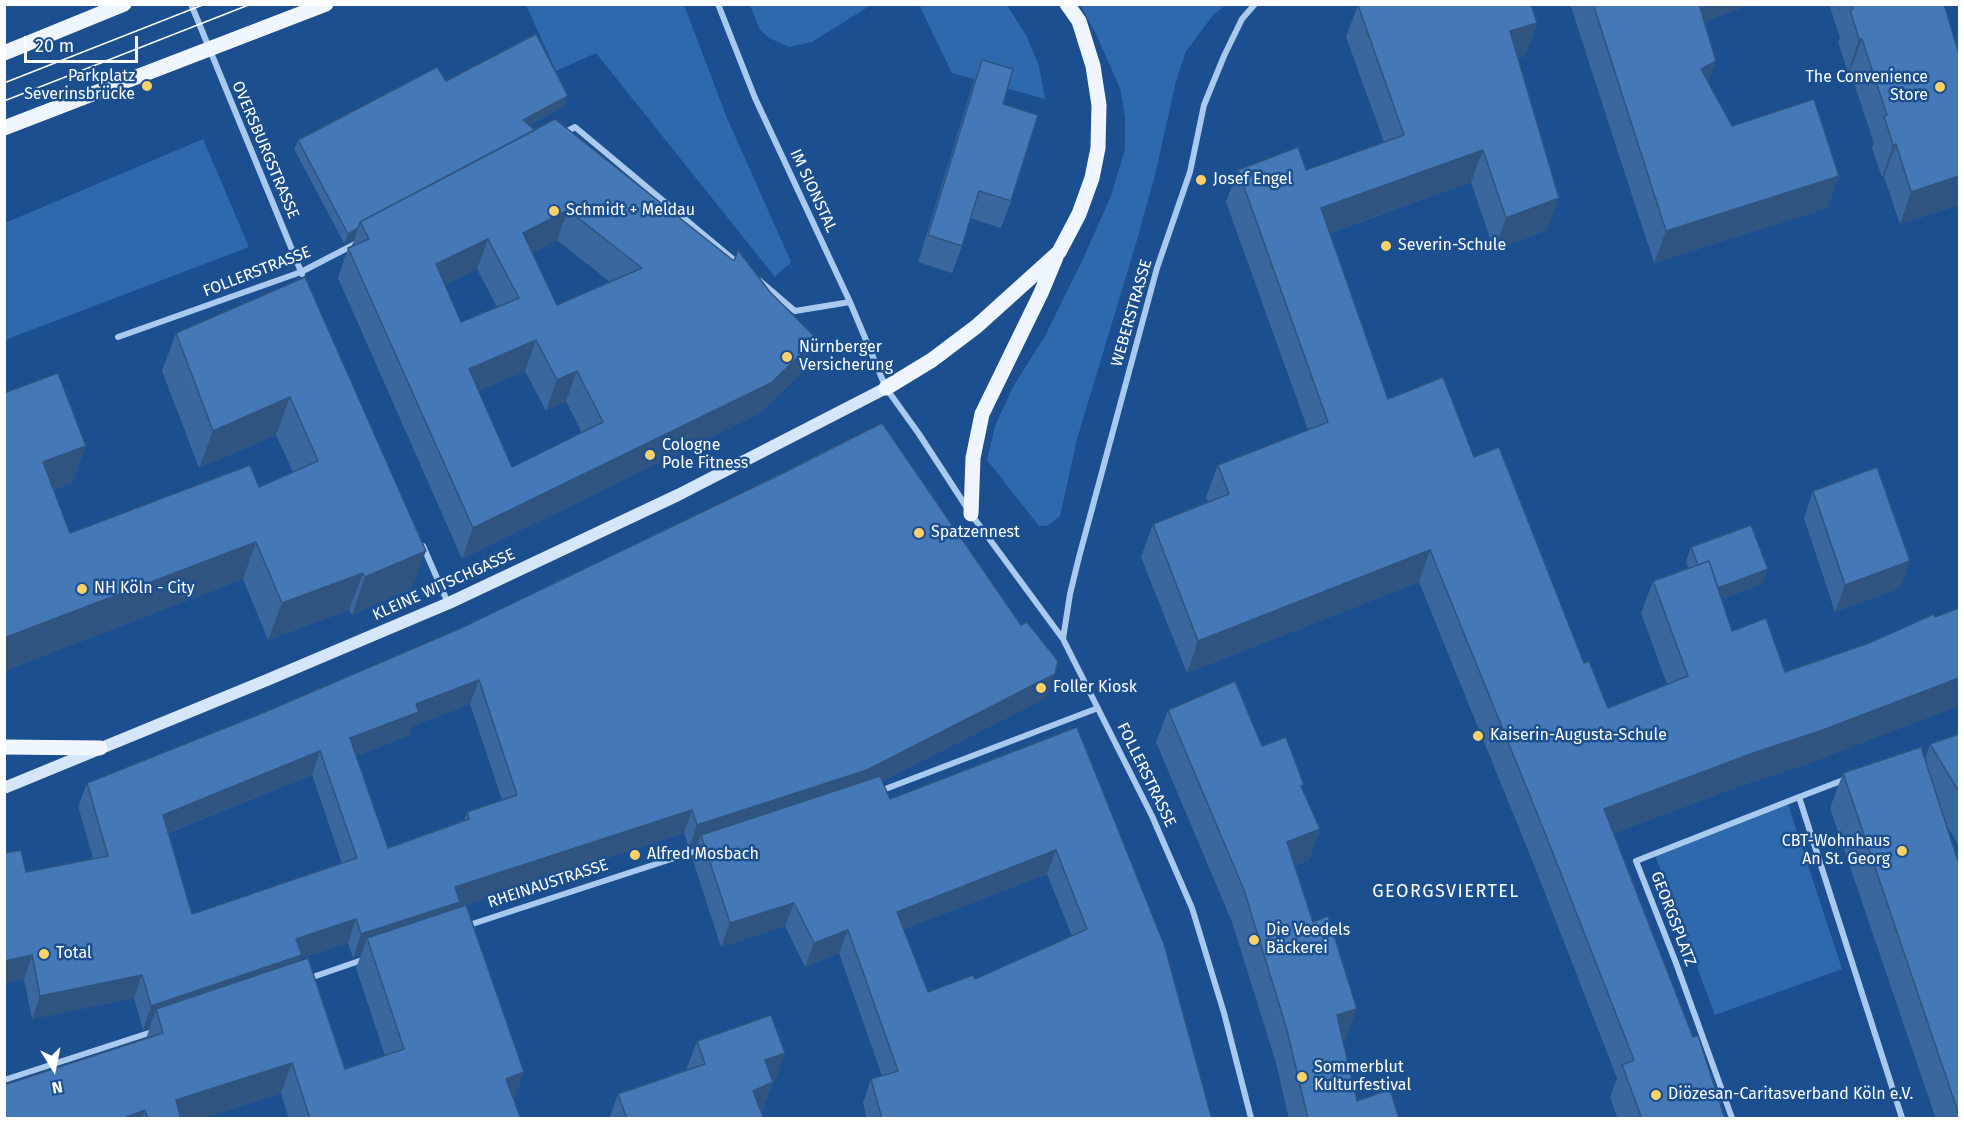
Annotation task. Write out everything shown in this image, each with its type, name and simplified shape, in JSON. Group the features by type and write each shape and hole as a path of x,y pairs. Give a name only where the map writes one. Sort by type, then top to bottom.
{"main road":[{"path":"4,53 124,4"},
{"path":"4,128 326,4"},
{"path":"971,514 973,458 982,414 1079,214 1092,178 1098,148 1098,105 1093,66 1078,21 1067,4"},
{"path":"886,388 932,360 977,326 1059,252"},
{"path":"4,747 100,748"}],"street":[{"name":"OVERSBURGSTRASSE","path":"190,4 306,283"},
{"name":"IM SIONSTAL","path":"718,4 755,98 850,302 886,388"},
{"name":"WEBERSTRASSE","path":"1063,639 1079,557 1157,268 1190,171 1204,105 1242,19 1255,4"},
{"path":"554,138 575,127 795,311 850,302"},
{"name":"FOLLERSTRASSE","path":"118,337 301,272 364,239"},
{"name":"FOLLERSTRASSE","path":"886,388 971,514 1063,639 1152,816 1192,908 1224,1013 1251,1119"},
{"name":"KLEINE WITSCHGASSE","path":"4,788 449,603 678,495 886,388"},
{"path":"421,541 449,603"},
{"path":"870,794 1098,708"},
{"name":"GEORGSPLATZ","path":"1732,1119 1676,963 1635,861 1853,777"},
{"path":"1799,796 1902,1119"},
{"name":"RHEINAUSTRASSE","path":"462,927 712,845"},
{"path":"296,983 372,957"},
{"path":"4,1080 164,1028"}],"shaded area":[{"path":"925,4 1007,5 1026,35 1039,66 1045,99 952,73 920,7"},
{"path":"526,5 684,5 727,118 791,262 775,277 596,53 556,71"},
{"path":"750,5 871,5 812,42 789,47 769,38 760,30"},
{"path":"1080,5 1226,5 1214,14 1186,51 1176,81 1156,171 1137,240 1077,439 1060,516 1047,526 1039,526 987,460 995,426 1013,387 1045,336 1082,261 1111,196 1125,149 1125,117 1120,88 1096,34"},
{"path":"203,139 249,247 5,340 5,223"},
{"path":"1787,801 1842,969 1715,1015 1655,855"}],"building":[{"path":"1359,4 1531,4 1537,23 1510,31 1559,198 1506,218 1483,150 1321,208 1388,399 1443,377 1474,457 1499,447 1584,663 1589,661 1608,708 1688,676 1653,581 1709,561 1732,631 1766,618 1785,672 1869,643 1934,614 1935,617 1959,608 1959,678 1604,809 1693,1037 1698,1035 1725,1119 1642,1119 1622,1065 1634,1060 1430,550 1198,641 1153,524 1229,494 1218,465 1328,422 1238,170 1298,147 1306,170 1404,135"},
{"path":"1593,4 1699,4 1716,61 1701,69 1732,126 1814,99 1839,176 1666,231"},
{"path":"1851,4 1944,4 1959,54 1959,176 1911,192 1896,144 1893,145 1884,116 1887,115 1862,39 1859,39 1850,10 1853,9"},
{"path":"536,34 568,96 523,120 535,130 360,222 358,228 348,234 298,140 437,67 446,81"},
{"path":"982,60 1013,69 1003,104 1038,115 1011,201 979,191 962,246 928,235"},
{"path":"555,119 734,261 738,250 770,292 817,339 771,383 473,528 348,248 369,239 360,222","holes":["568,210 642,268 557,305 523,233","488,239 519,298 461,322 436,264","536,340 557,380 577,371 603,422 512,467 469,369"]},
{"path":"305,277 426,551 365,577 363,573 282,603 256,542 4,638 4,393 58,373 86,446 43,462 70,533 250,465 259,487 318,461 290,397 213,431 176,333"},
{"path":"882,423 1021,625 1027,622 1058,661 1055,674 867,770 697,825 692,810 455,887 460,902 361,934 356,919 296,939 302,955 151,1006 142,975 40,996 32,955 4,961 4,853 21,850 26,872 108,856 87,783 260,714 461,628","holes":["479,680 517,795 467,812 469,819 388,848 350,738 419,712 416,704","320,751 357,858 192,914 163,815"]},
{"path":"1877,467 1910,561 1845,585 1813,491"},
{"path":"1751,525 1768,569 1718,588 1709,561 1698,565 1691,547"},
{"path":"1235,681 1262,746 1286,737 1304,785 1301,786 1320,829 1287,842 1313,922 1328,916 1357,1009 1337,1015 1357,1101 1390,1089 1399,1119 1308,1119 1287,1030 1244,890 1168,710"},
{"path":"1077,727 1164,944 1212,1119 882,1119 871,1079 898,1071 848,930 814,943 794,903 730,923 701,835 880,776 890,799","holes":["1056,850 1087,929 975,979 973,975 928,992 897,912"]},
{"path":"1959,734 1959,792 1930,744"},
{"name":"CBT-Wohnhaus An St. Georg","path":"1921,747 1959,864 1959,1115 1843,773"},
{"path":"466,905 524,1072 506,1079 521,1119 310,1119 292,1063 176,1100 181,1119 148,1119 145,1110 121,1119 4,1119 4,1085 163,1033 156,1009 308,958 345,1069 404,1049 367,938"},
{"path":"771,1015 785,1053 765,1060 773,1082 753,1091 764,1119 627,1119 618,1094 705,1064 697,1041"}],"tram line":[{"path":"4,83 205,4"},
{"path":"4,101 251,4"}],"place":[{"name":"Parkplatz Severinsbrücke","path":"147,86"},
{"name":"The Convenience Store","path":"1940,87"},
{"name":"Josef Engel","path":"1201,180"},
{"name":"Schmidt + Meldau","path":"554,211"},
{"name":"Severin-Schule","path":"1386,246"},
{"name":"Nürnberger Versicherung","path":"787,357"},
{"name":"Cologne Pole Fitness","path":"650,455"},
{"name":"Spatzennest","path":"919,533"},
{"name":"NH Köln - City","path":"82,589"},
{"name":"Foller Kiosk","path":"1041,688"},
{"name":"Kaiserin-Augusta-Schule","path":"1478,736"},
{"name":"CBT-Wohnhaus An St. Georg","path":"1902,851"},
{"name":"Alfred Mosbach","path":"635,855"},
{"name":"Die Veedels Bäckerei","path":"1254,940"},
{"name":"Total","path":"44,954"},
{"name":"Sommerblut Kulturfestival","path":"1302,1077"},
{"name":"Diözesan-Caritasverband Köln e.V.","path":"1656,1095"}],"district":[{"name":"GEORGSVIERTEL","path":"1446,892"}]}
